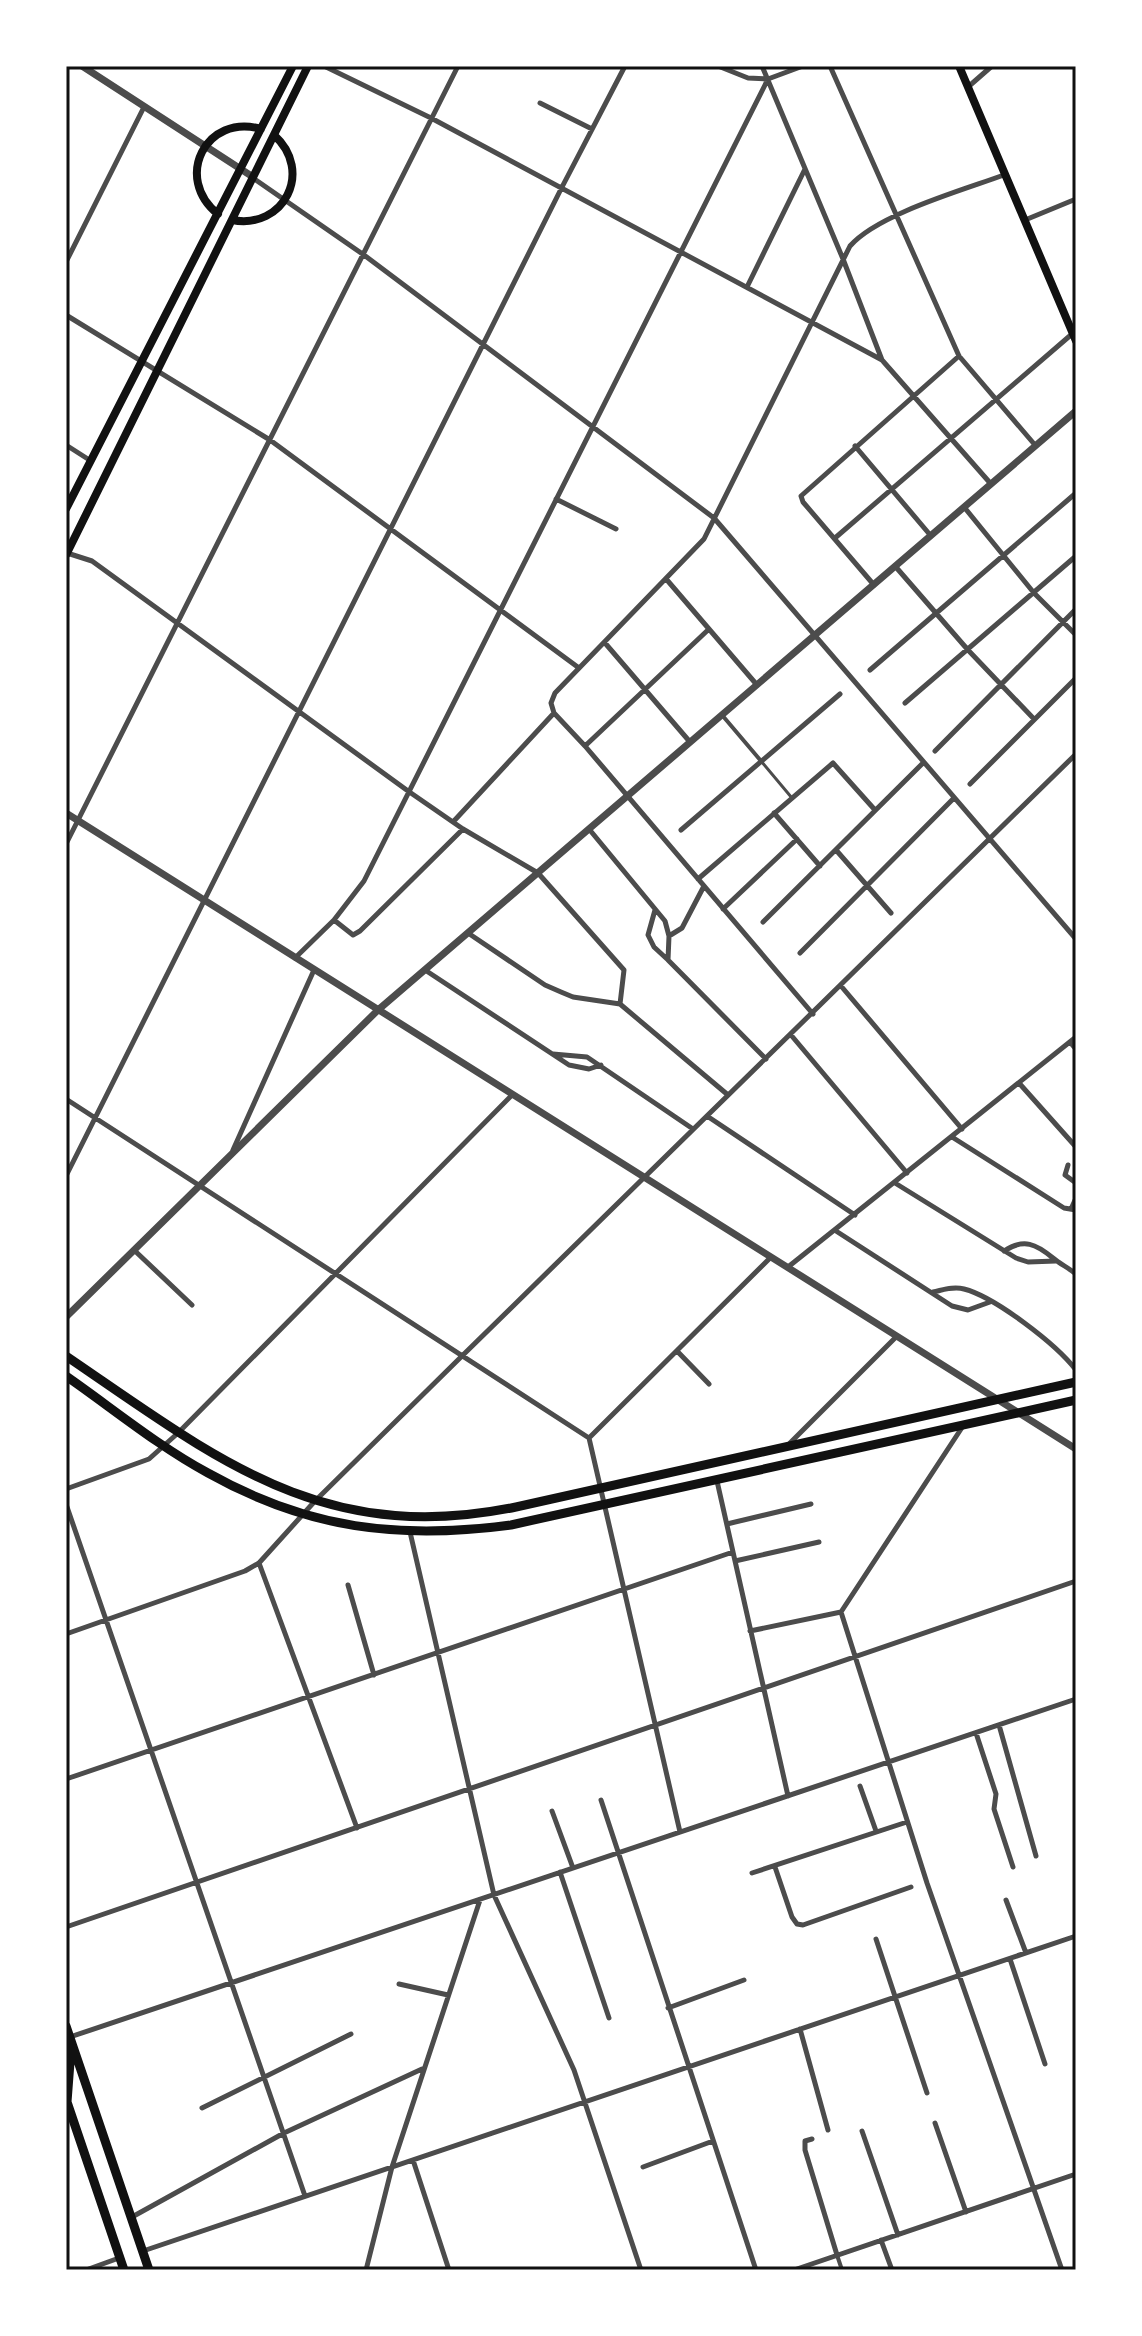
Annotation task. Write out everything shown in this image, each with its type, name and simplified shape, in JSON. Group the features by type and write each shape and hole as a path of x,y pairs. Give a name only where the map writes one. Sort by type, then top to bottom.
{"main road":[{"path":"66,509 293,66"},
{"path":"66,553 308,66"},
{"path":"959,66 1075,335"},
{"path":"218,214 202,196 198,184 199,159 205,146 218,133 229,128 243,126 261,129"},
{"path":"232,220 259,219 285,200 292,185 291,160 274,135"},
{"path":"66,1356 178,1433 273,1486 315,1501 377,1514 447,1516 493,1511 601,1488 1076,1382"},
{"path":"66,1376 205,1472 237,1488 302,1514 349,1525 410,1532 511,1525 1076,1400"},
{"path":"66,2026 149,2270"},
{"path":"71,2040 66,2100 124,2270"}],"street":[{"path":"82,66 253,177 364,255 714,518 1076,939"},
{"path":"324,66 431,118 882,360 991,484"},
{"path":"66,844 458,66"},
{"path":"66,1176 625,66"},
{"path":"718,66 748,78 768,79 803,66"},
{"path":"762,66 882,360"},
{"path":"830,66 959,356 1036,446"},
{"path":"968,87 992,66"},
{"path":"295,958 334,920 364,881 768,79"},
{"path":"540,103 592,129"},
{"path":"66,262 144,106"},
{"path":"747,287 806,169"},
{"path":"813,1014 554,713 551,703 555,693 698,548 843,259 858,238 898,216 1005,174"},
{"path":"1025,220 1076,199"},
{"path":"66,315 270,440 579,668"},
{"path":"835,538 1075,335"},
{"path":"874,585 801,496 959,356"},
{"path":"66,1317 378,1010 1076,411"},
{"path":"66,445 91,461"},
{"path":"855,446 931,536"},
{"path":"870,670 1076,493"},
{"path":"556,499 616,529"},
{"path":"964,507 1034,593 1076,635"},
{"path":"66,553 92,561 408,791 463,829 538,873 624,970 620,1004"},
{"path":"905,703 1076,556"},
{"path":"895,566 968,650 1034,719"},
{"path":"667,580 757,685"},
{"path":"935,751 1076,609"},
{"path":"585,746 709,629"},
{"path":"605,643 690,742"},
{"path":"970,784 1076,678"},
{"path":"681,830 840,694"},
{"path":"453,822 554,713"},
{"path":"722,715 761,761"},
{"path":"66,1634 245,1571 259,1563 302,1514 643,1176 813,1014 1076,754"},
{"path":"698,879 833,763 875,810"},
{"path":"763,922 923,763"},
{"path":"800,953 954,798"},
{"path":"66,813 1076,1449"},
{"path":"774,813 820,866"},
{"path":"334,920 353,935 360,931 463,829"},
{"path":"589,829 665,921 669,936 668,960"},
{"path":"723,909 797,839"},
{"path":"836,850 891,913"},
{"path":"669,936 682,928 704,886"},
{"path":"655,910 648,935 654,947 766,1059"},
{"path":"468,933 561,992 573,997 620,1004 728,1095"},
{"path":"231,1155 314,970"},
{"path":"425,970 579,1069 601,1065"},
{"path":"841,986 962,1129"},
{"path":"791,1035 907,1173"},
{"path":"788,1267 1073,1040 1076,1049"},
{"path":"553,1054 582,1055 601,1065 693,1129"},
{"path":"1019,1083 1076,1147"},
{"path":"66,1489 149,1459 165,1445 512,1095"},
{"path":"66,1099 589,1438 680,1832"},
{"path":"707,1116 855,1215"},
{"path":"952,1137 1064,1208 1074,1210 1076,1198"},
{"path":"1068,1165 1065,1175 1076,1183"},
{"path":"895,1183 1004,1251 1028,1262 1056,1261"},
{"path":"836,1231 952,1306 963,1311 990,1302"},
{"path":"1004,1251 1021,1243 1032,1243 1076,1274"},
{"path":"134,1250 192,1305"},
{"path":"589,1438 771,1257"},
{"path":"932,1292 963,1289 990,1302 1045,1338 1064,1354 1076,1370"},
{"path":"787,1447 897,1336"},
{"path":"677,1351 709,1384"},
{"path":"750,1631 841,1612 964,1424"},
{"path":"717,1480 788,1796"},
{"path":"66,1504 305,2196"},
{"path":"727,1524 811,1504"},
{"path":"410,1532 494,1895 574,2070 641,2270"},
{"path":"735,1561 819,1542"},
{"path":"66,1779 733,1552"},
{"path":"259,1563 357,1828"},
{"path":"66,1927 1076,1581"},
{"path":"348,1585 374,1675"},
{"path":"841,1612 907,1822 1062,2270"},
{"path":"71,2040 1076,1699"},
{"path":"999,1725 1036,1856"},
{"path":"976,1733 996,1794 994,1809 1013,1867"},
{"path":"860,1786 876,1831"},
{"path":"601,1800 756,2270"},
{"path":"552,1811 573,1868"},
{"path":"752,1873 907,1822"},
{"path":"775,1867 792,1917 797,1924 803,1925 911,1887"},
{"path":"560,1872 609,2018"},
{"path":"366,2270 392,2167 481,1899"},
{"path":"1006,1900 1026,1953"},
{"path":"142,2251 1076,1936"},
{"path":"876,1939 927,2093"},
{"path":"1010,1959 1045,2064"},
{"path":"668,2008 744,1980"},
{"path":"399,1984 448,1995"},
{"path":"800,2029 828,2130"},
{"path":"202,2108 351,2034"},
{"path":"131,2217 284,2133 423,2068"},
{"path":"935,2123 966,2212"},
{"path":"862,2131 898,2235"},
{"path":"812,2139 805,2141 804,2147 842,2270"},
{"path":"643,2167 713,2141"},
{"path":"413,2160 449,2270"},
{"path":"794,2270 1076,2174"},
{"path":"881,2240 892,2270"},
{"path":"86,2270 120,2258"}],"lane":[{"path":"761,761 792,798"}]}
